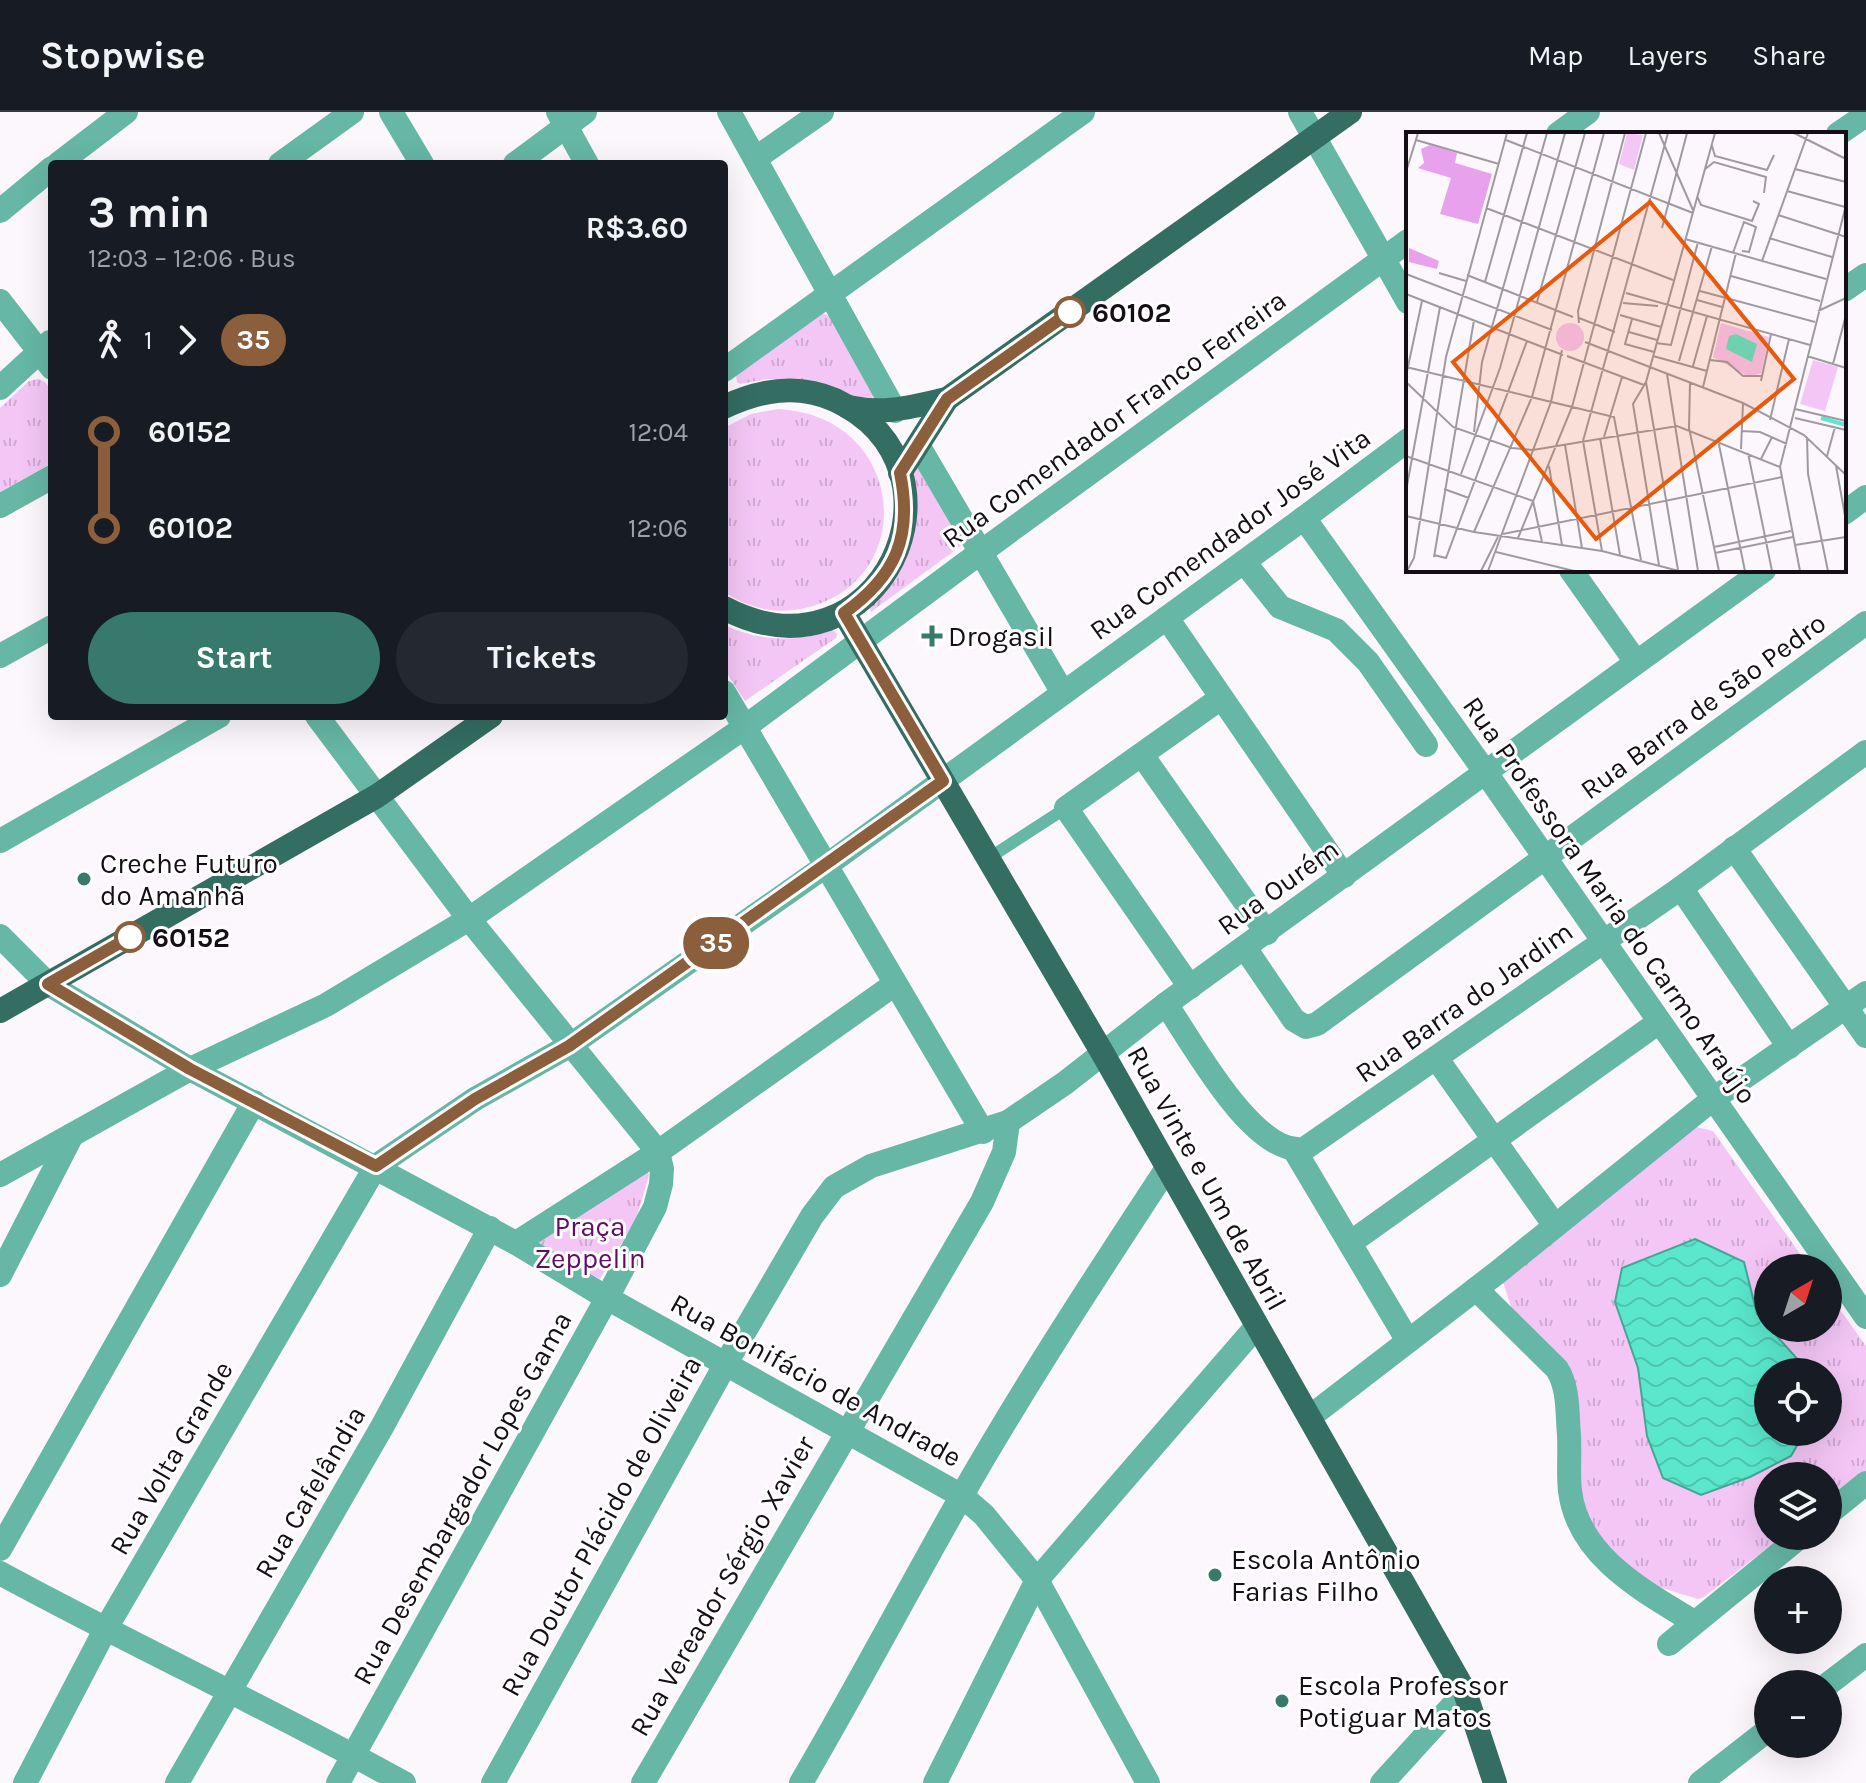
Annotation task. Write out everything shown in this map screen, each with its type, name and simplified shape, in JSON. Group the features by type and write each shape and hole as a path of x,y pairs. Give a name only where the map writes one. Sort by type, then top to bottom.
{"main road":[{"path":"728,405 747,396 772,390 799,390 868,411 895,411 947,399 1350,112"},
{"path":"900,473 947,399"},
{"path":"728,610 764,624 791,626 818,622 844,613 866,597 884,577 897,553 905,527 906,500 900,473 880,435 848,407"},
{"name":"Rua Vinte e Um de Abril","path":"844,613 1102,1052 1465,1692 1495,1783"},
{"path":"0,1011 377,796 485,720"}],"street":[{"path":"63,160 126,112"},
{"path":"286,160 352,112"},
{"path":"391,112 420,160"},
{"path":"729,112 895,411"},
{"path":"756,158 822,112"},
{"path":"728,367 1083,112"},
{"path":"1300,112 1406,298"},
{"path":"1561,132 1588,112"},
{"path":"1841,132 1866,115"},
{"path":"520,160 570,117 586,160"},
{"path":"0,211 48,171"},
{"name":"Rua Comendador Franco Ferreira","path":"0,1175 190,1069 326,1005 469,919 863,642 981,552 1406,242"},
{"path":"1846,289 1866,275"},
{"path":"0,301 48,353 0,388"},
{"name":"Rua Comendador José Vita","path":"376,1166 475,1099 569,1046 827,865 1406,442"},
{"path":"918,445 1063,693"},
{"path":"0,506 48,479"},
{"path":"1846,512 1866,497"},
{"name":"Rua Professora Maria do Carmo Araújo","path":"1304,518 1866,1317"},
{"path":"1244,562 1280,607 1336,630 1368,662 1426,745"},
{"path":"1572,572 1636,662"},
{"name":"Rua Ourém","path":"812,1216 834,1187 850,1176 871,1166 1008,1122 1761,572"},
{"path":"1167,618 1344,876"},
{"name":"Rua Barra de São Pedro","path":"1245,948 1294,1020 1311,1027 1866,623"},
{"path":"0,656 48,629"},
{"path":"1190,987 1066,808 1221,698"},
{"path":"728,699 983,1132"},
{"path":"0,841 212,720"},
{"path":"320,720 469,919 658,1152"},
{"name":"Rua Barra do Jardim","path":"1295,1151 1316,1143 1437,1059 1681,888 1866,752"},
{"path":"1142,755 1267,933"},
{"path":"1734,848 1866,1036"},
{"path":"1681,888 1789,1047"},
{"name":"Rua Bonifácio de Andrade","path":"0,936 48,984 190,1069 490,1228 607,1298 962,1496 984,1515 1037,1580 1148,1783"},
{"path":"516,1243 658,1152 895,984"},
{"path":"1311,1416 1476,1289 1713,1099 1866,993"},
{"path":"1166,1004 1230,1098 1254,1127 1271,1142 1295,1151 1408,1341"},
{"path":"1350,1243 1659,1022"},
{"path":"1437,1059 1555,1226"},
{"path":"0,1549 254,1102"},
{"name":"Rua Vereador Sérgio Xavier","path":"643,1783 982,1202 1004,1152 1008,1122"},
{"path":"0,1275 73,1134"},
{"name":"Rua Desembargador Lopes Gama","path":"338,1783 607,1298 659,1197 662,1169 658,1152"},
{"name":"Rua Volta Grande","path":"25,1783 105,1630 376,1166"},
{"path":"801,1783 962,1496 1101,1268 1167,1168"},
{"name":"Rua Doutor Plácido de Oliveira","path":"493,1783 725,1365 812,1216"},
{"name":"Rua Cafelândia","path":"177,1783 382,1427 490,1228"},
{"path":"1476,1289 1560,1374 1567,1406 1570,1493 1587,1536 1613,1568 1694,1622"},
{"path":"935,1783 1037,1580 1256,1327"},
{"path":"1842,1503 1866,1483"},
{"path":"1669,1644 1784,1550"},
{"path":"0,1573 404,1783"},
{"path":"1842,1673 1866,1655"},
{"path":"1382,1783 1465,1692"},
{"path":"1700,1783 1754,1741"}],"lane":[{"path":"989,858 1066,808"}],"green space":[{"path":"823,313 829,316 873,396 871,402 798,380 737,382 736,375"},
{"path":"38,379 48,386 48,465 0,492 0,408 29,381"},
{"path":"778,409 821,418 853,439 874,468 883,501 881,535 868,567 842,592 805,608 773,610 753,606 728,594 728,426 751,414"},
{"path":"914,461 962,545 871,612 870,608 900,567 909,468"},
{"path":"728,627 778,638 805,637 833,630 837,634 836,638 745,701 728,675"},
{"path":"1696,1127 1713,1131 1800,1254 1754,1254 1754,1342 1842,1342 1842,1313 1866,1346 1866,1472 1842,1490 1842,1462 1754,1462 1754,1550 1765,1550 1704,1597 1698,1599 1662,1588 1624,1568 1584,1516 1572,1401 1515,1319 1503,1282"},
{"name":"Praça Zeppelin","path":"647,1171 649,1175 636,1220 600,1279 538,1247 537,1241"}],"water":[{"path":"1695,1239 1744,1262 1754,1302 1754,1342 1782,1342 1796,1358 1754,1358 1754,1446 1797,1446 1791,1456 1779,1462 1754,1462 1754,1475 1701,1495 1663,1478 1647,1436 1638,1368 1615,1302 1622,1268"}],"bus line":[{"name":"35","path":"130,937 48,984 190,1069 376,1166 475,1099 569,1046 943,781 844,613 866,597 884,577 897,553 905,527 906,500 900,473 947,399 1070,312"}],"place":[{"name":"60102","path":"1070,312"},
{"name":"Drogasil","path":"932,636"},
{"name":"Creche Futuro do Amanhã","path":"84,879"},
{"name":"60152","path":"130,937"},
{"name":"Escola Antônio Farias Filho","path":"1215,1575"},
{"name":"Escola Professor Potiguar Matos","path":"1282,1701"}]}
